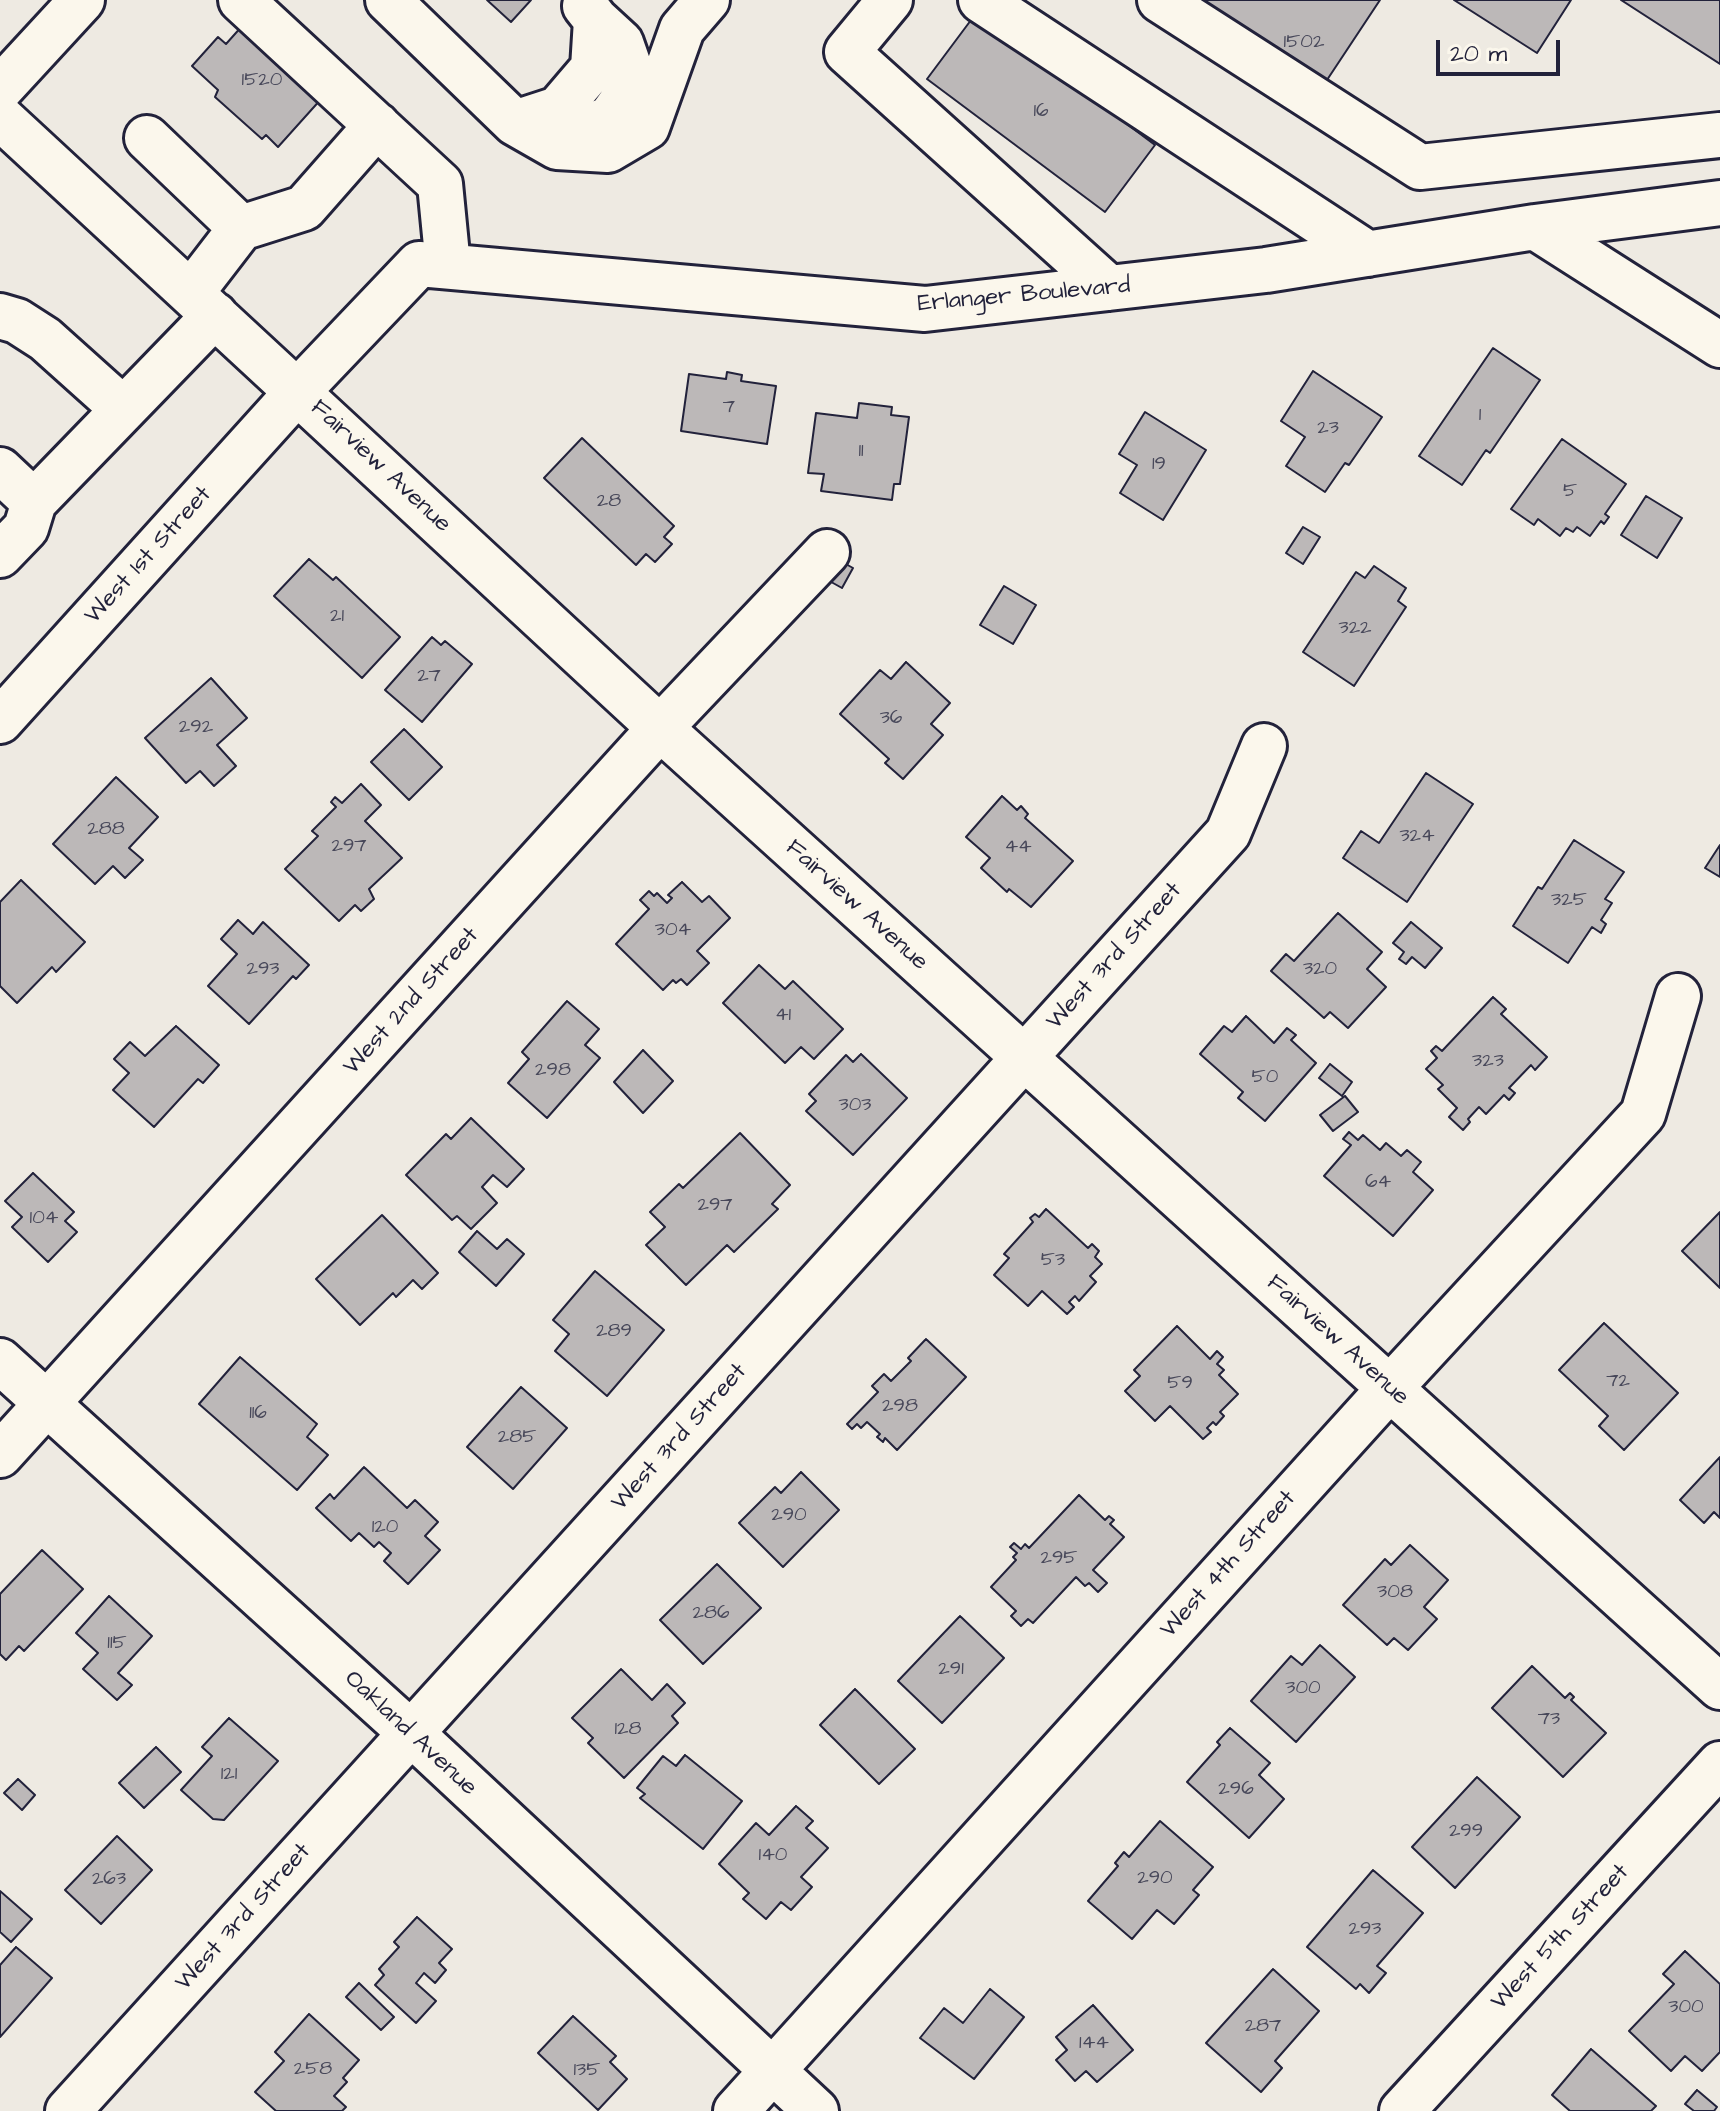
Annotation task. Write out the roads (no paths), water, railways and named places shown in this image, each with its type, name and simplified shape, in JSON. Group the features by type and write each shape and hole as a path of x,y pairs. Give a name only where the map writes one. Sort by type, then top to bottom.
{"street":[{"path":"0,89 82,0"},
{"path":"241,0 440,184 448,266"},
{"path":"388,0 534,133 557,147 608,150 647,127 682,29 707,0"},
{"path":"890,0 847,52 1109,288"},
{"path":"981,0 1368,254"},
{"path":"1160,0 1420,167 1720,135"},
{"path":"534,133 593,68 588,10"},
{"name":"Fairview Avenue","path":"0,117 660,728 1720,1687"},
{"path":"0,555 26,528 34,502 123,409 203,304 241,228 304,208 377,125"},
{"path":"147,138 241,228"},
{"name":"Erlanger Boulevard","path":"298,391 419,264 925,309 1266,270 1535,227 1720,203"},
{"path":"1535,227 1720,345"},
{"path":"0,316 17,321 45,339 123,409"},
{"name":"West 1st Street","path":"0,721 298,391"},
{"path":"0,470 34,502"},
{"name":"West 2nd Street","path":"0,1455 660,728 827,552"},
{"name":"West 3rd Street","path":"68,2111 1228,833 1264,746"},
{"name":"West 4th Street","path":"736,2111 1389,1389 1643,1114 1678,996"},
{"name":"Oakland Avenue","path":"0,1361 412,1734 816,2111"},
{"name":"West 5th Street","path":"1402,2111 1720,1764"}]}
